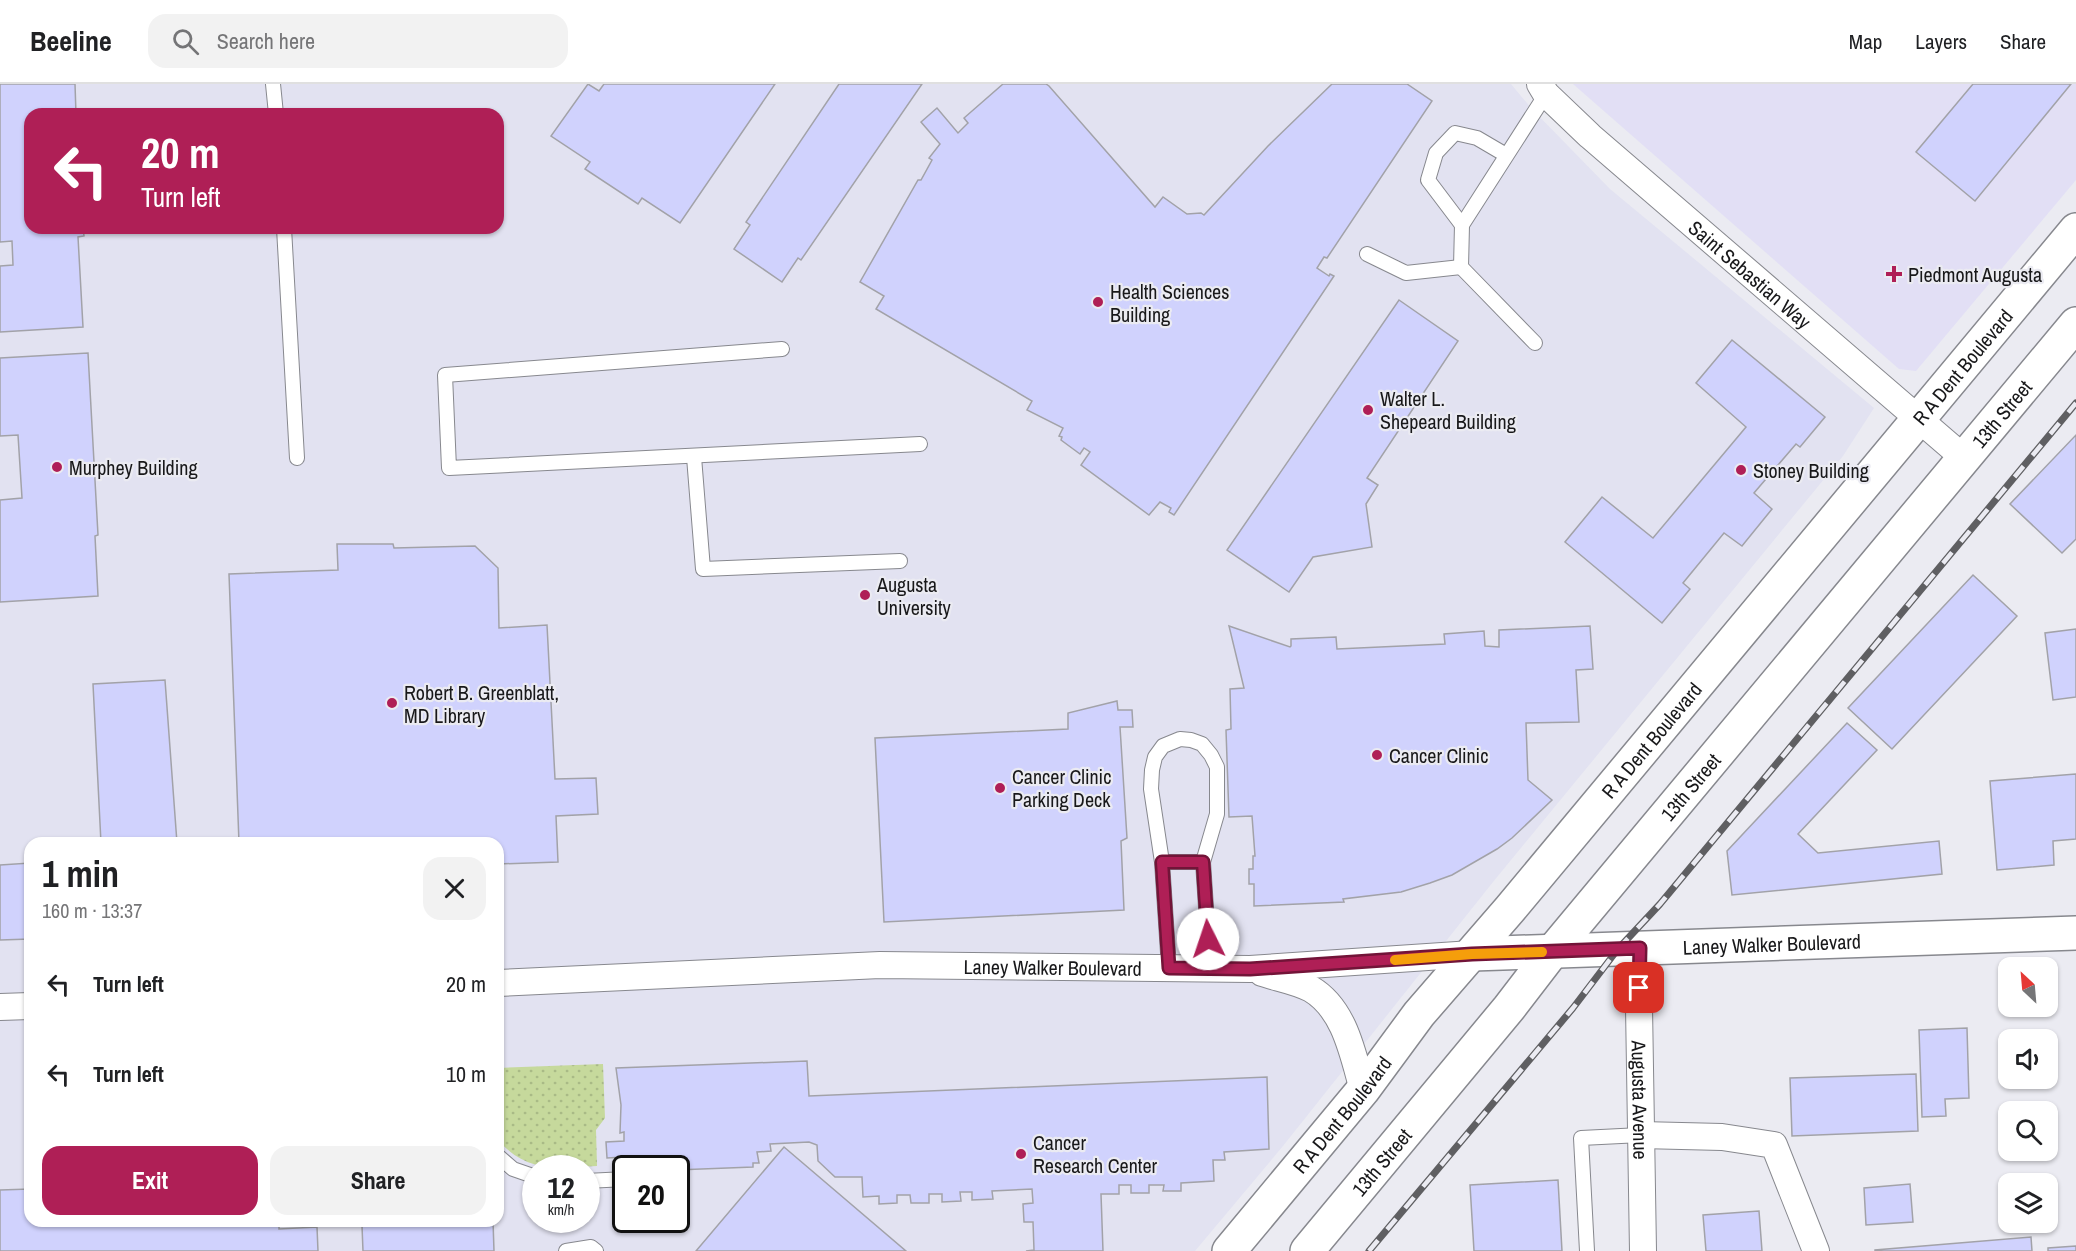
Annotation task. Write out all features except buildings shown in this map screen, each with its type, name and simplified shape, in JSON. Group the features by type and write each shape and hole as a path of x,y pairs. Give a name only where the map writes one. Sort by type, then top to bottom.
{"main road":[{"name":"R A Dent Boulevard","path":"1229,1251 1363,1090 1419,1014 1472,954 2076,230"},
{"name":"13th Street","path":"1307,1251 1509,1008 1552,952 2076,324"},
{"name":"Laney Walker Boulevard","path":"1472,954 2076,933"}],"street":[{"name":"Saint Sebastian Way","path":"1543,89 1590,135 1965,458"},
{"name":"Augusta Avenue","path":"1640,948 1643,1251"},
{"name":"Laney Walker Boulevard","path":"504,983 880,965 1250,969 1472,954"},
{"path":"1250,969 1311,989 1328,1003 1340,1020 1348,1038 1363,1090"},
{"path":"0,1007 24,1006"},
{"path":"1641,1135 1722,1137 1774,1145 1816,1251"}],"lane":[{"path":"273,84 275,108"},
{"path":"1535,343 1461,267 1462,225 1506,155 1543,89"},
{"path":"1462,225 1428,180 1436,153 1455,133 1477,138 1506,155"},
{"path":"284,234 297,458"},
{"path":"1367,254 1406,273 1461,267"},
{"path":"782,349 445,375 449,468 920,444"},
{"path":"694,457 703,569 900,561"},
{"path":"1169,968 1162,862 1151,789 1155,757 1163,746 1180,739 1202,744 1212,755 1217,766 1217,814 1203,862 1210,968"},
{"path":"1162,862 1203,862"},
{"path":"1587,1251 1581,1138 1641,1135"},
{"path":"504,1161 513,1169 522,1172"},
{"path":"566,1251 591,1247 596,1251"}],"shaded area":[{"name":"Augusta University","path":"0,84 1511,84 1531,108 1610,189 1874,408 1843,456 1493,882 1283,1146 1195,1251 0,1251"},
{"name":"Piedmont Augusta","path":"1573,84 2076,84 2076,180 1916,371 1899,369"}],"green space":[{"path":"603,1064 605,1118 596,1130 597,1155 522,1155 522,1159 504,1146 504,1068"}],"railway":[{"path":"1369,1251 1573,1008 1618,949 1660,904 2076,403"}],"slow traffic":[{"path":"1395,960 1472,954 1542,952"}],"place":[{"name":"Piedmont Augusta","path":"1894,274"},
{"name":"Health Sciences Building","path":"1098,302"},
{"name":"Walter L. Shepeard Building","path":"1368,410"},
{"name":"Murphey Building","path":"57,467"},
{"name":"Stoney Building","path":"1741,470"},
{"name":"Augusta University","path":"865,595"},
{"name":"Robert B. Greenblatt, MD Library","path":"392,703"},
{"name":"Cancer Clinic","path":"1377,755"},
{"name":"Cancer Clinic Parking Deck","path":"1000,788"},
{"name":"Cancer Research Center","path":"1021,1154"}],"route":[{"path":"1208,939 1203,862 1162,862 1169,968 1250,969 1472,954 1640,948 1639,988"}]}
